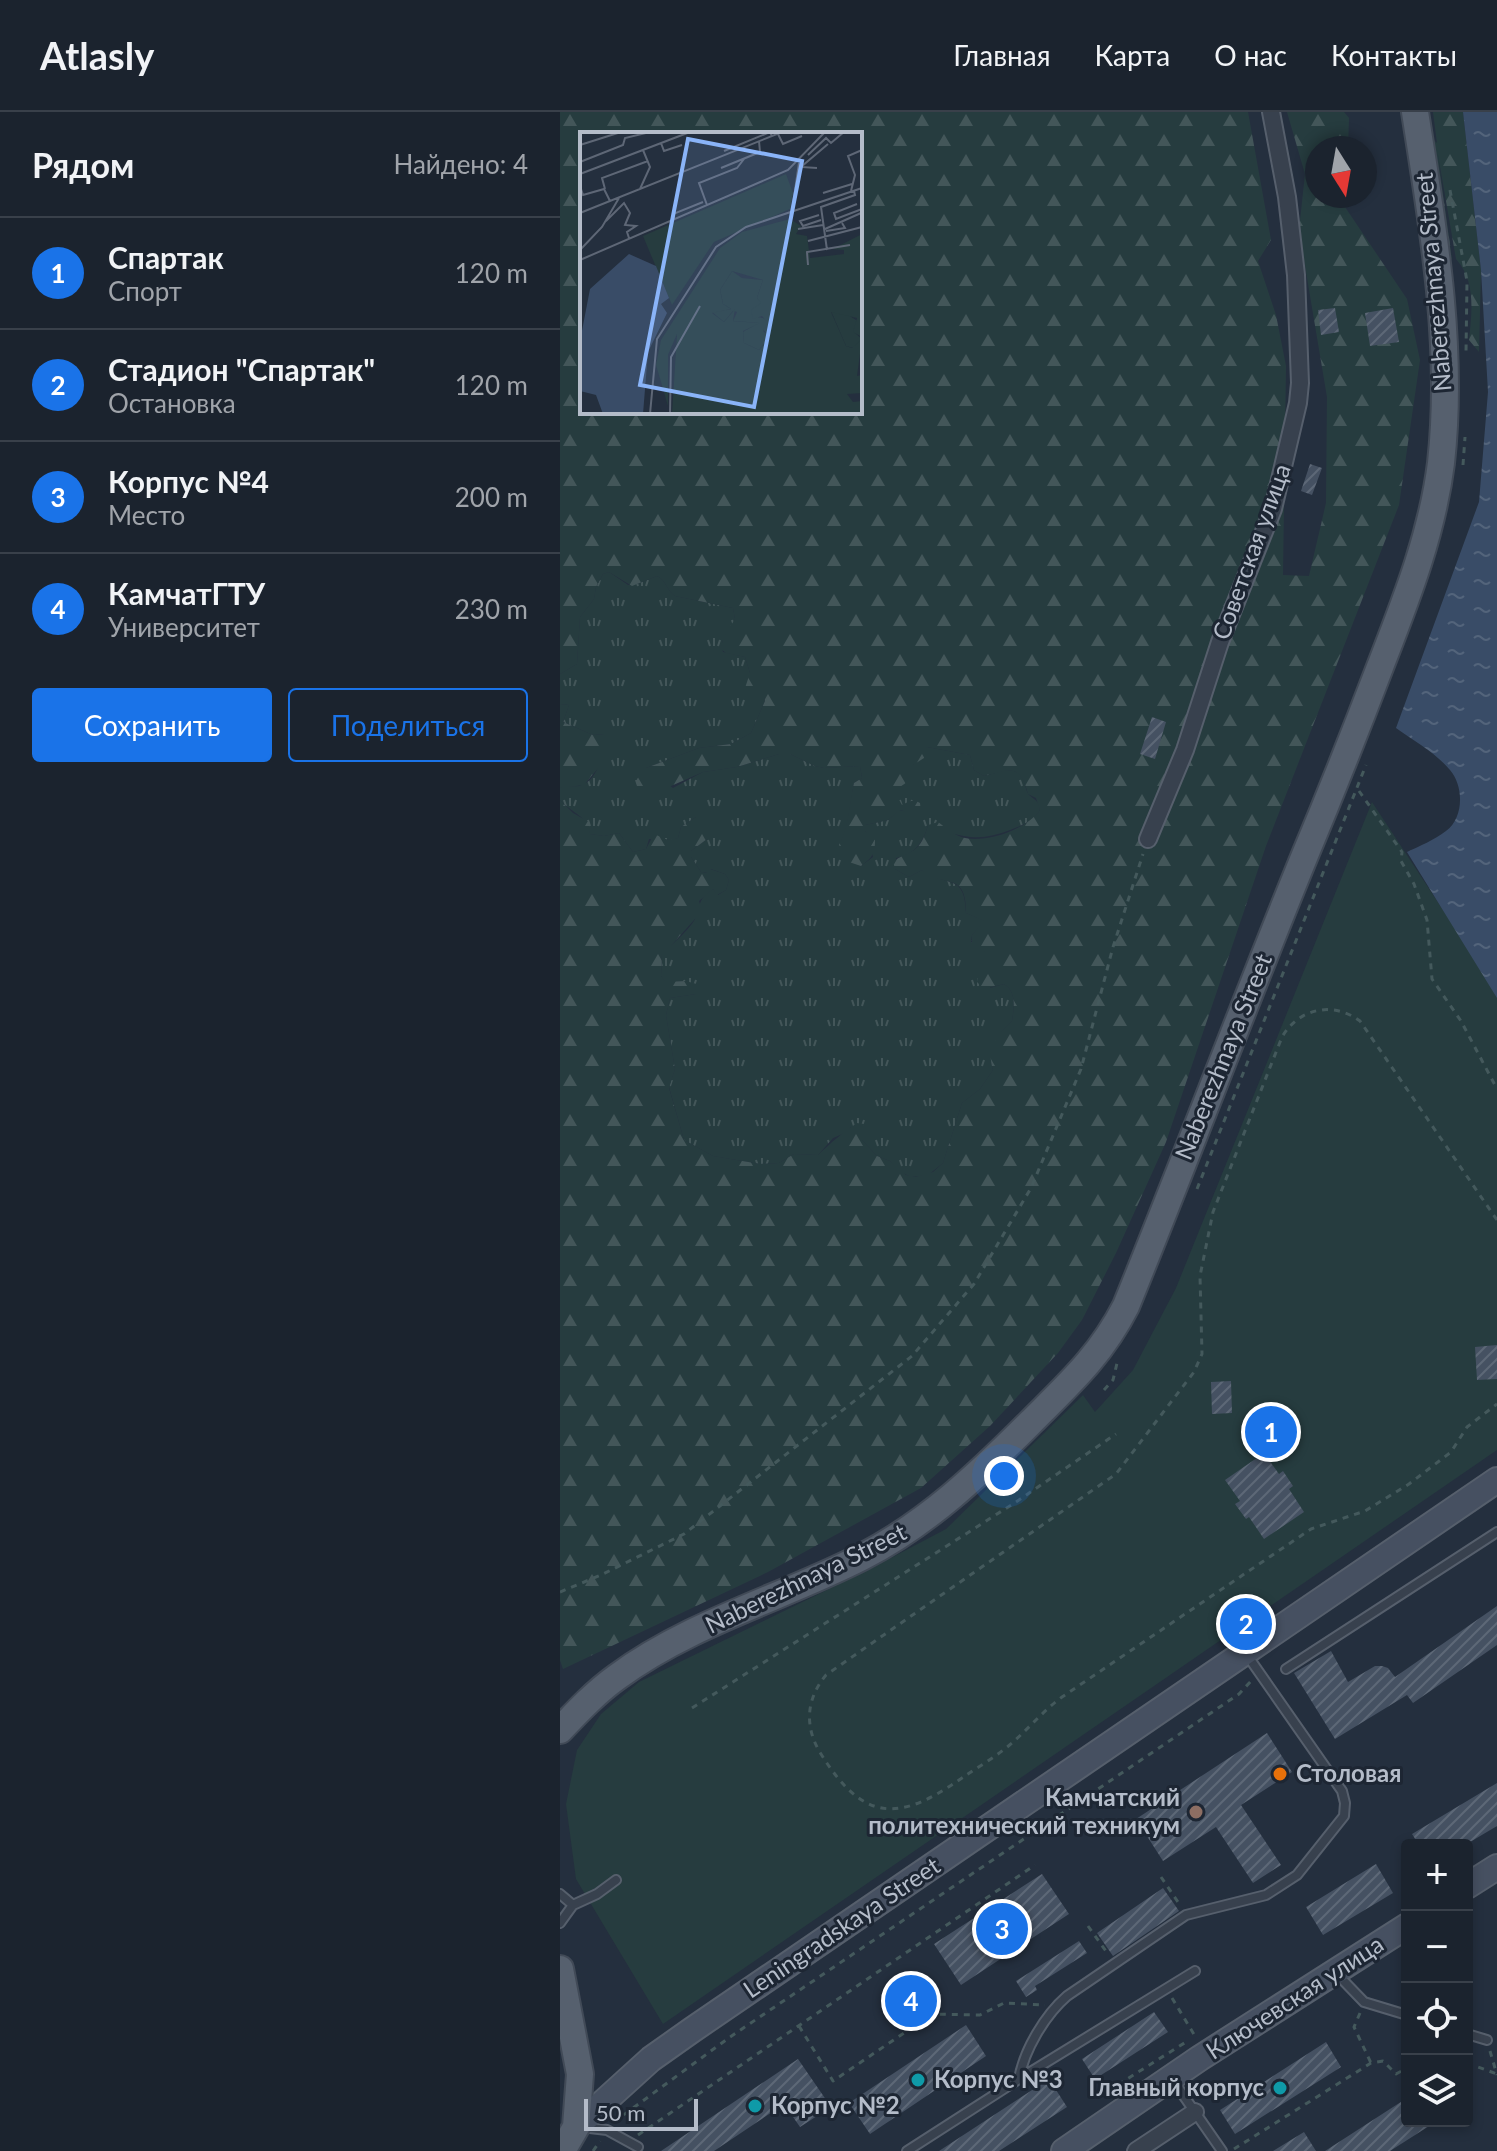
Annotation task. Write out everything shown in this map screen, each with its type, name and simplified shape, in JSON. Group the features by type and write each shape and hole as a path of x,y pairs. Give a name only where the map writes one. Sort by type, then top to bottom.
{"main road":[{"name":"Naberezhnaya Street","path":"560,1730 605,1686 646,1658 862,1557 925,1519 1007,1446 1079,1374 1112,1334 1126,1306 1357,728 1417,571 1435,504 1442,449 1445,349 1438,274 1415,112"},
{"name":"Leningradskaya Street","path":"562,2151 576,2127 651,2059 1245,1651 1494,1488"},
{"path":"1473,1882 1497,1867"},
{"name":"Ключевская улица","path":"1064,2151 1401,1930"},
{"path":"560,1969 580,2074 576,2127"}],"street":[{"name":"Советская улица","path":"1148,839 1185,750 1220,642 1273,509 1298,403 1296,275 1287,197 1271,112"},
{"path":"1136,2151 1195,2112"}],"lane":[{"path":"1286,1669 1497,1532"},
{"path":"1019,2079 1027,2053 1056,2005 1186,1915 1266,1895 1297,1875 1344,1816 1342,1791 1245,1651"},
{"path":"560,1923 573,1905 597,1894 616,1880"},
{"path":"560,1894 573,1905"},
{"path":"907,2151 1195,1971"},
{"path":"1336,1973 1364,2002 1401,2013"},
{"path":"1473,2036 1487,2040"},
{"path":"1172,2078 1222,2151"},
{"path":"576,2127 607,2130 638,2147"}],"path":[{"path":"1358,789 1402,852 1401,861 1414,884 1427,920 1432,979 1461,1021 1497,1089"},
{"path":"560,1592 684,1534 912,1356 974,1284 1031,1188 1081,1069 1113,947 1148,839"},
{"path":"1497,1220 1360,1021 1346,1012 1329,1009 1311,1012 1297,1019 1282,1037 1213,1212 1200,1276 1202,1354 1194,1372 1116,1474 826,1675 816,1689 810,1707 810,1726 815,1743 839,1780 862,1800 893,1809 909,1808 928,1801 1011,1744 1042,1712 1062,1697 1311,1529 1365,1511 1409,1484 1451,1452 1467,1427 1497,1404"},
{"path":"692,1708 979,1526 1116,1434"},
{"path":"593,2151 611,2125 730,2037 1239,1694"},
{"path":"629,2142 1035,1865"},
{"path":"1161,1877 1186,1915"},
{"path":"1088,1926 1114,1964"},
{"path":"1175,2002 1195,2036"},
{"path":"1364,2002 1354,2027 1371,2063"},
{"path":"799,2026 833,2081 932,2014 980,2015 1004,2003 1056,2005"},
{"path":"1487,2040 1497,2074"},
{"path":"1231,2151 1371,2063 1383,2061 1396,2074 1401,2071"},
{"path":"1473,2065 1497,2074"}],"green space":[{"path":"560,112 1248,112 1271,240 1258,261 1276,315 1286,366 1283,575 1309,576 1326,503 1327,397 1299,230 1305,174 1305,208 1346,208 1407,299 1420,360 1399,505 1266,846 1166,1142 1082,1320 1058,1353 990,1426 921,1488 768,1572 563,1669 560,1660 560,800 573,813 589,822 590,834 604,836 619,833 633,852 646,849 654,834 668,840 678,838 681,827 696,817 702,818 708,830 707,839 691,851 691,857 701,872 707,873 710,869 725,874 729,880 726,890 717,895 713,889 699,901 702,911 662,953 661,976 666,982 686,981 700,985 696,994 670,998 666,1015 675,1069 669,1088 684,1140 713,1156 760,1164 779,1163 794,1154 818,1155 857,1123 864,1124 862,1140 877,1156 890,1161 906,1175 915,1177 933,1172 943,1163 962,1103 980,1089 993,1070 992,1048 997,1037 1012,1021 1014,1001 1011,991 1004,984 984,989 977,982 979,962 985,952 972,949 972,935 984,921 966,913 965,899 958,885 937,879 922,870 909,877 895,869 893,861 919,846 928,825 938,822 961,837 984,838 1016,829 1040,810 1036,798 1028,794 1017,772 984,776 974,770 970,755 927,747 924,758 913,765 916,776 894,791 902,805 912,801 920,803 921,812 915,820 906,819 904,811 900,810 888,820 865,825 865,831 875,840 875,845 868,861 861,866 849,862 839,845 847,823 854,783 862,778 860,766 824,768 790,754 779,754 737,767 703,772 648,796 637,790 637,779 646,768 699,748 731,744 751,733 765,701 763,692 749,692 745,688 750,673 745,657 721,649 723,638 735,619 733,608 675,596 657,576 632,586 609,572 603,574 594,599 580,617 577,664 560,674"},
{"path":"1287,112 1344,112 1349,118 1348,136 1305,136 1305,174"},
{"path":"1433,112 1463,112 1481,270 1479,352 1469,340 1470,287 1456,259 1437,149 1452,259 1447,263 1429,136 1437,143"},
{"path":"609,572 628,585 657,576 675,596 733,608 735,619 724,639 723,652 745,657 750,673 764,692 765,701 751,733 731,744 699,748 646,768 673,788 703,772 737,767 779,754 790,754 824,768 860,766 862,778 854,783 841,841 861,866 873,857 868,835 863,828 865,825 888,820 899,810 904,811 910,820 893,791 927,747 970,755 974,770 984,776 1007,770 1017,772 1029,795 1037,802 1040,810 1029,821 991,836 962,836 928,825 917,847 896,858 895,869 909,877 922,870 958,886 965,900 966,913 985,921 972,935 971,942 985,952 990,988 1004,984 1011,991 1014,1001 1012,1021 992,1049 993,1070 980,1089 962,1103 943,1163 928,1175 911,1177 901,1172 890,1161 877,1156 862,1140 861,1133 851,1127 833,1138 818,1155 794,1154 779,1163 760,1164 713,1156 684,1140 669,1087 675,1069 666,1015 670,998 696,994 686,981 666,983 661,976 662,952 692,924 704,897 713,889 718,895 726,890 729,880 725,874 711,869 708,873 701,872 691,857 691,851 707,839 707,830 696,817 681,827 678,838 649,839 646,849 633,852 619,833 604,836 590,834 583,819 560,800 560,788 579,786 592,778 601,756 605,734 593,735 563,722 569,705 560,704 560,674 577,664 580,617 594,599 603,574"},
{"path":"560,704 569,705 563,722 593,735 605,734 610,743 610,754 584,785 560,788"},
{"path":"1372,802 1497,992 1497,1450 663,2024 576,1879 566,1804 577,1750 601,1714 639,1682 946,1529 1083,1395 1095,1412 1133,1370 1176,1288"}],"water":[{"path":"1463,112 1497,112 1497,998 1407,852 1437,837 1452,825 1459,810 1458,784 1438,758 1396,728 1479,502 1488,392 1481,270"}],"building":[{"path":"1335,308 1339,332 1321,335 1318,310"},
{"path":"1393,308 1399,342 1370,346 1365,313"},
{"path":"1310,464 1322,468 1312,495 1301,491"},
{"path":"1152,717 1166,722 1155,759 1140,754"},
{"path":"1497,1345 1497,1379 1477,1380 1475,1347"},
{"path":"1231,1381 1232,1413 1212,1414 1211,1382"},
{"path":"1264,1453 1279,1474 1283,1471 1293,1486 1289,1489 1304,1512 1264,1539 1249,1517 1246,1519 1235,1504 1240,1501 1225,1480"},
{"path":"1497,1606 1497,1645 1413,1703 1407,1695 1335,1739 1294,1673 1331,1651 1348,1682 1375,1666 1388,1668 1395,1677"},
{"name":"Камчатский политехнический техникум","path":"1267,1733 1292,1772 1241,1805 1281,1865 1253,1883 1216,1827 1163,1861 1136,1819"},
{"path":"1497,1783 1497,1826 1473,1840 1415,1839 1412,1834"},
{"path":"1376,1864 1393,1893 1323,1935 1306,1907"},
{"path":"1042,1874 1069,1914 961,1985 934,1944"},
{"path":"1163,1888 1179,1911 1113,1956 1097,1933"},
{"path":"1079,1941 1087,1953 1035,1986 1037,1990 1026,1997 1016,1981"},
{"path":"1154,2012 1168,2032 1095,2079 1082,2059"},
{"name":"Корпус №3","path":"966,2025 986,2056 870,2134 849,2103"},
{"name":"Главный корпус","path":"1326,2042 1341,2067 1235,2134 1220,2110"},
{"name":"Корпус №2","path":"798,2059 831,2107 800,2127 784,2104 714,2151 661,2151"},
{"path":"1049,2079 1067,2107 999,2151 939,2151"},
{"path":"1401,2102 1401,2127 1428,2127 1390,2151 1325,2151"},
{"path":"1304,2132 1316,2151 1273,2151"}],"place":[{"name":"Спартак","path":"1271,1432"},
{"name":"Стадион \"Спартак\"","path":"1246,1624"},
{"name":"Столовая","path":"1280,1774"},
{"name":"Камчатский политехнический техникум","path":"1196,1812"},
{"name":"Корпус №4","path":"1002,1929"},
{"name":"КамчатГТУ","path":"911,2001"},
{"name":"Корпус №3","path":"918,2080"},
{"name":"Главный корпус","path":"1280,2088"},
{"name":"Корпус №2","path":"755,2106"}]}
